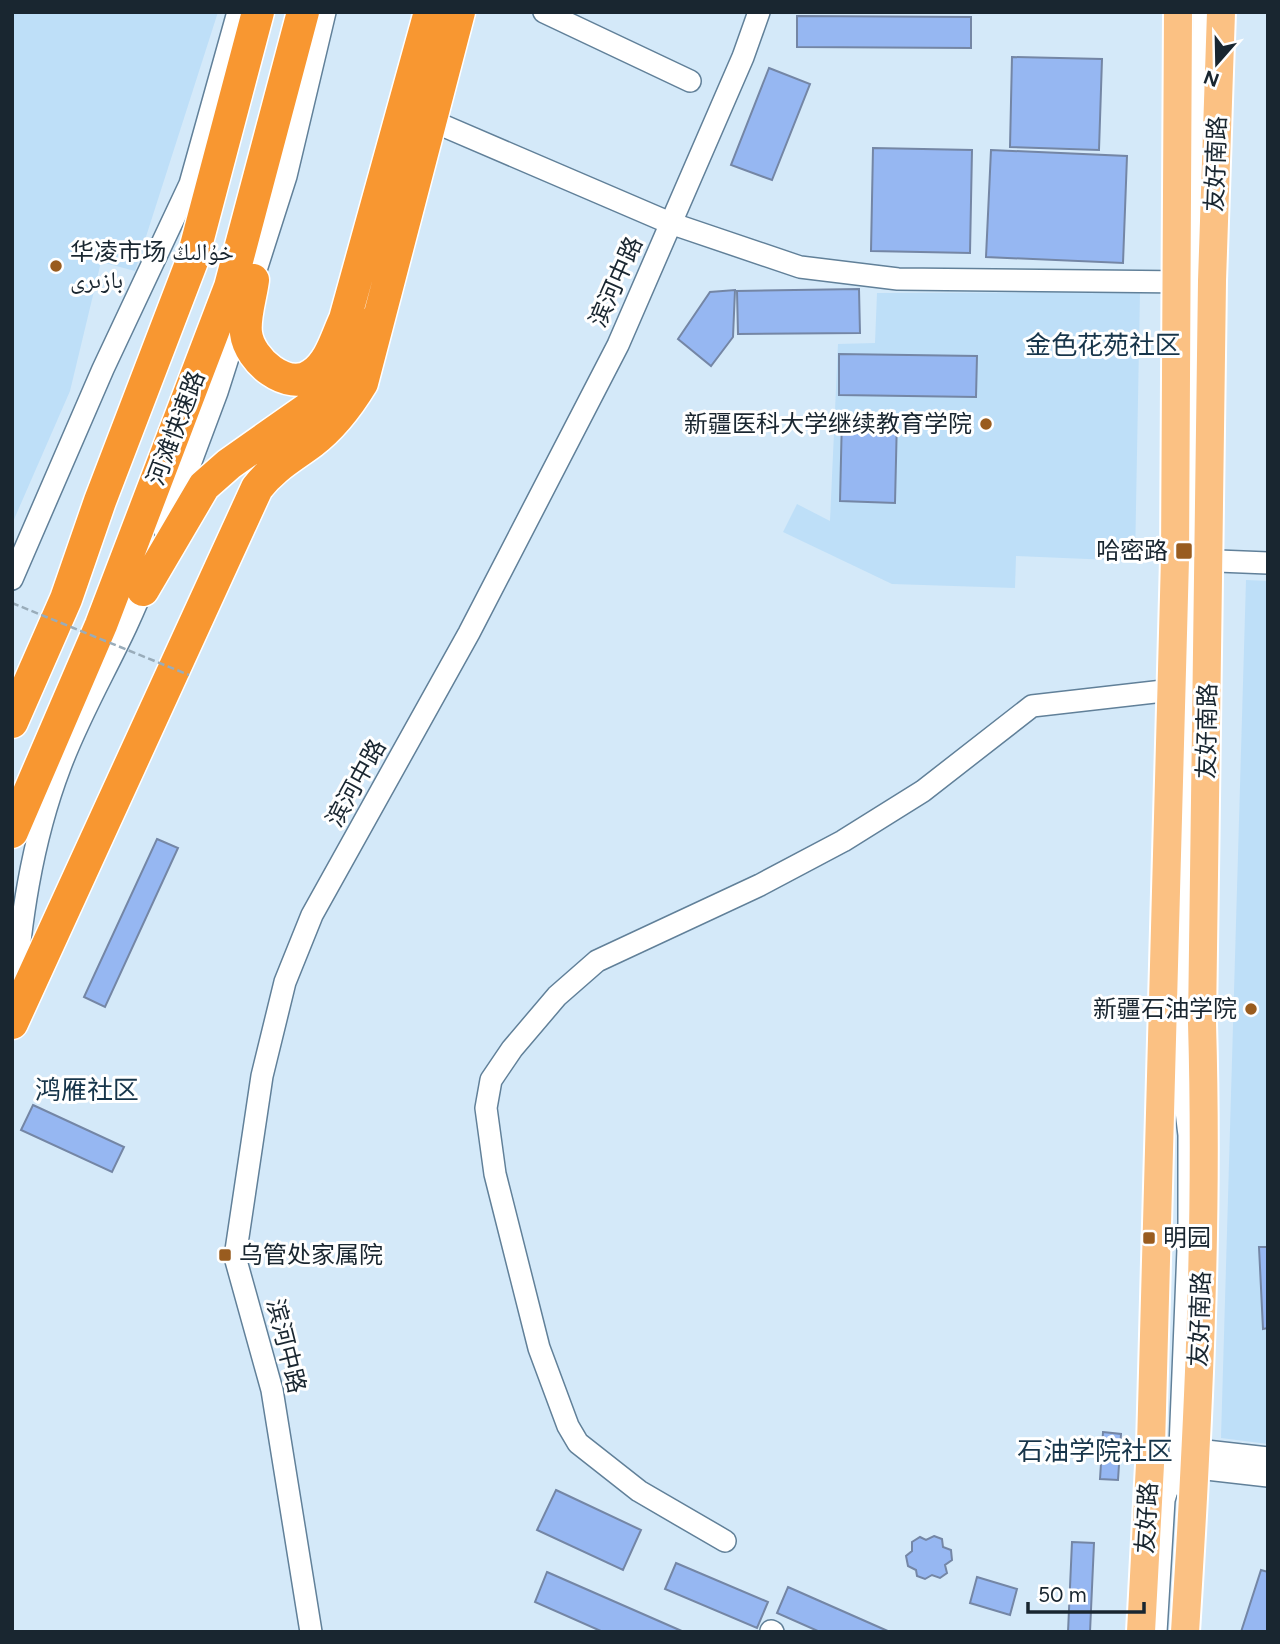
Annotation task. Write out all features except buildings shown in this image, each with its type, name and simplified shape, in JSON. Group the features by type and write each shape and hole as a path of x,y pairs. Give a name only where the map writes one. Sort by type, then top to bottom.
{"highway":[{"name":"河滩快速路","path":"12,722 66,599 100,501 192,261 258,12"},
{"name":"河滩快速路","path":"12,832 101,625 230,287 303,12"},
{"path":"143,590 204,486 229,464 320,400 341,373 352,318 430,12"},
{"path":"253,280 246,333 253,354 273,372 292,380 311,376 326,362 352,318 442,12"},
{"path":"12,1023 257,488 280,463 334,423 362,383 459,12"},
{"path":"100,501 146,381 173,275 190,184"},
{"path":"12,852 60,767"}],"main road":[{"name":"友好南路","path":"1178,12 1195,282"},
{"name":"友好南路","path":"1176,1458 1205,1132 1192,560 1195,282 1207,17"},
{"name":"友好南路","path":"1176,1458 1172,690 1192,560"},
{"name":"友好路","path":"1141,1632 1176,1458"},
{"name":"友好路","path":"1176,1458 1185,1632"}],"street":[{"path":"12,579 103,369 190,184 238,12"},
{"path":"12,1023 20,926 37,842 60,767 143,590 217,392 286,176 325,12"},
{"path":"544,12 690,80"},
{"name":"滨河中路","path":"311,1632 272,1390 235,1257 262,1076 285,982 312,915 469,633 618,345 760,12"},
{"path":"429,120 670,223 800,267 886,278 1195,282"},
{"path":"1192,560 1268,563"},
{"path":"725,1541 639,1491 578,1443 568,1426 539,1348 495,1174 486,1108 491,1080 512,1049 557,996 597,961 760,885 843,841 923,791 1032,706 1172,690"},
{"path":"1176,1458 1268,1458"},
{"path":"1176,1458 1268,1476"},
{"path":"1156,1632 1164,1500 1176,1458"},
{"path":"1176,1458 1185,1519 1178,1632"}],"path":[{"path":"12,603 190,675"}],"shaded area":[{"name":"华凌市场 خۇالىڭ بازىرى","path":"12,12 218,12 135,271 101,262 70,391 12,524"},
{"name":"新疆医科大学继续教育学院","path":"1140,292 1135,561 1016,556 1015,588 892,584 783,532 797,504 830,521 838,344 875,343 877,293"},
{"name":"新疆石油学院","path":"1246,580 1268,581 1268,1444 1221,1438"}],"place":[{"name":"华凌市场 خۇالىڭ بازىرى","path":"56,266"},
{"name":"新疆医科大学继续教育学院","path":"986,424"},
{"name":"哈密路","path":"1184,551"},
{"name":"新疆石油学院","path":"1251,1009"},
{"name":"明园","path":"1149,1238"},
{"name":"乌管处家属院","path":"225,1255"}],"district":[{"name":"金色花苑社区","path":"1103,345"},
{"name":"鸿雁社区","path":"87,1090"},
{"name":"石油学院社区","path":"1095,1451"}]}
